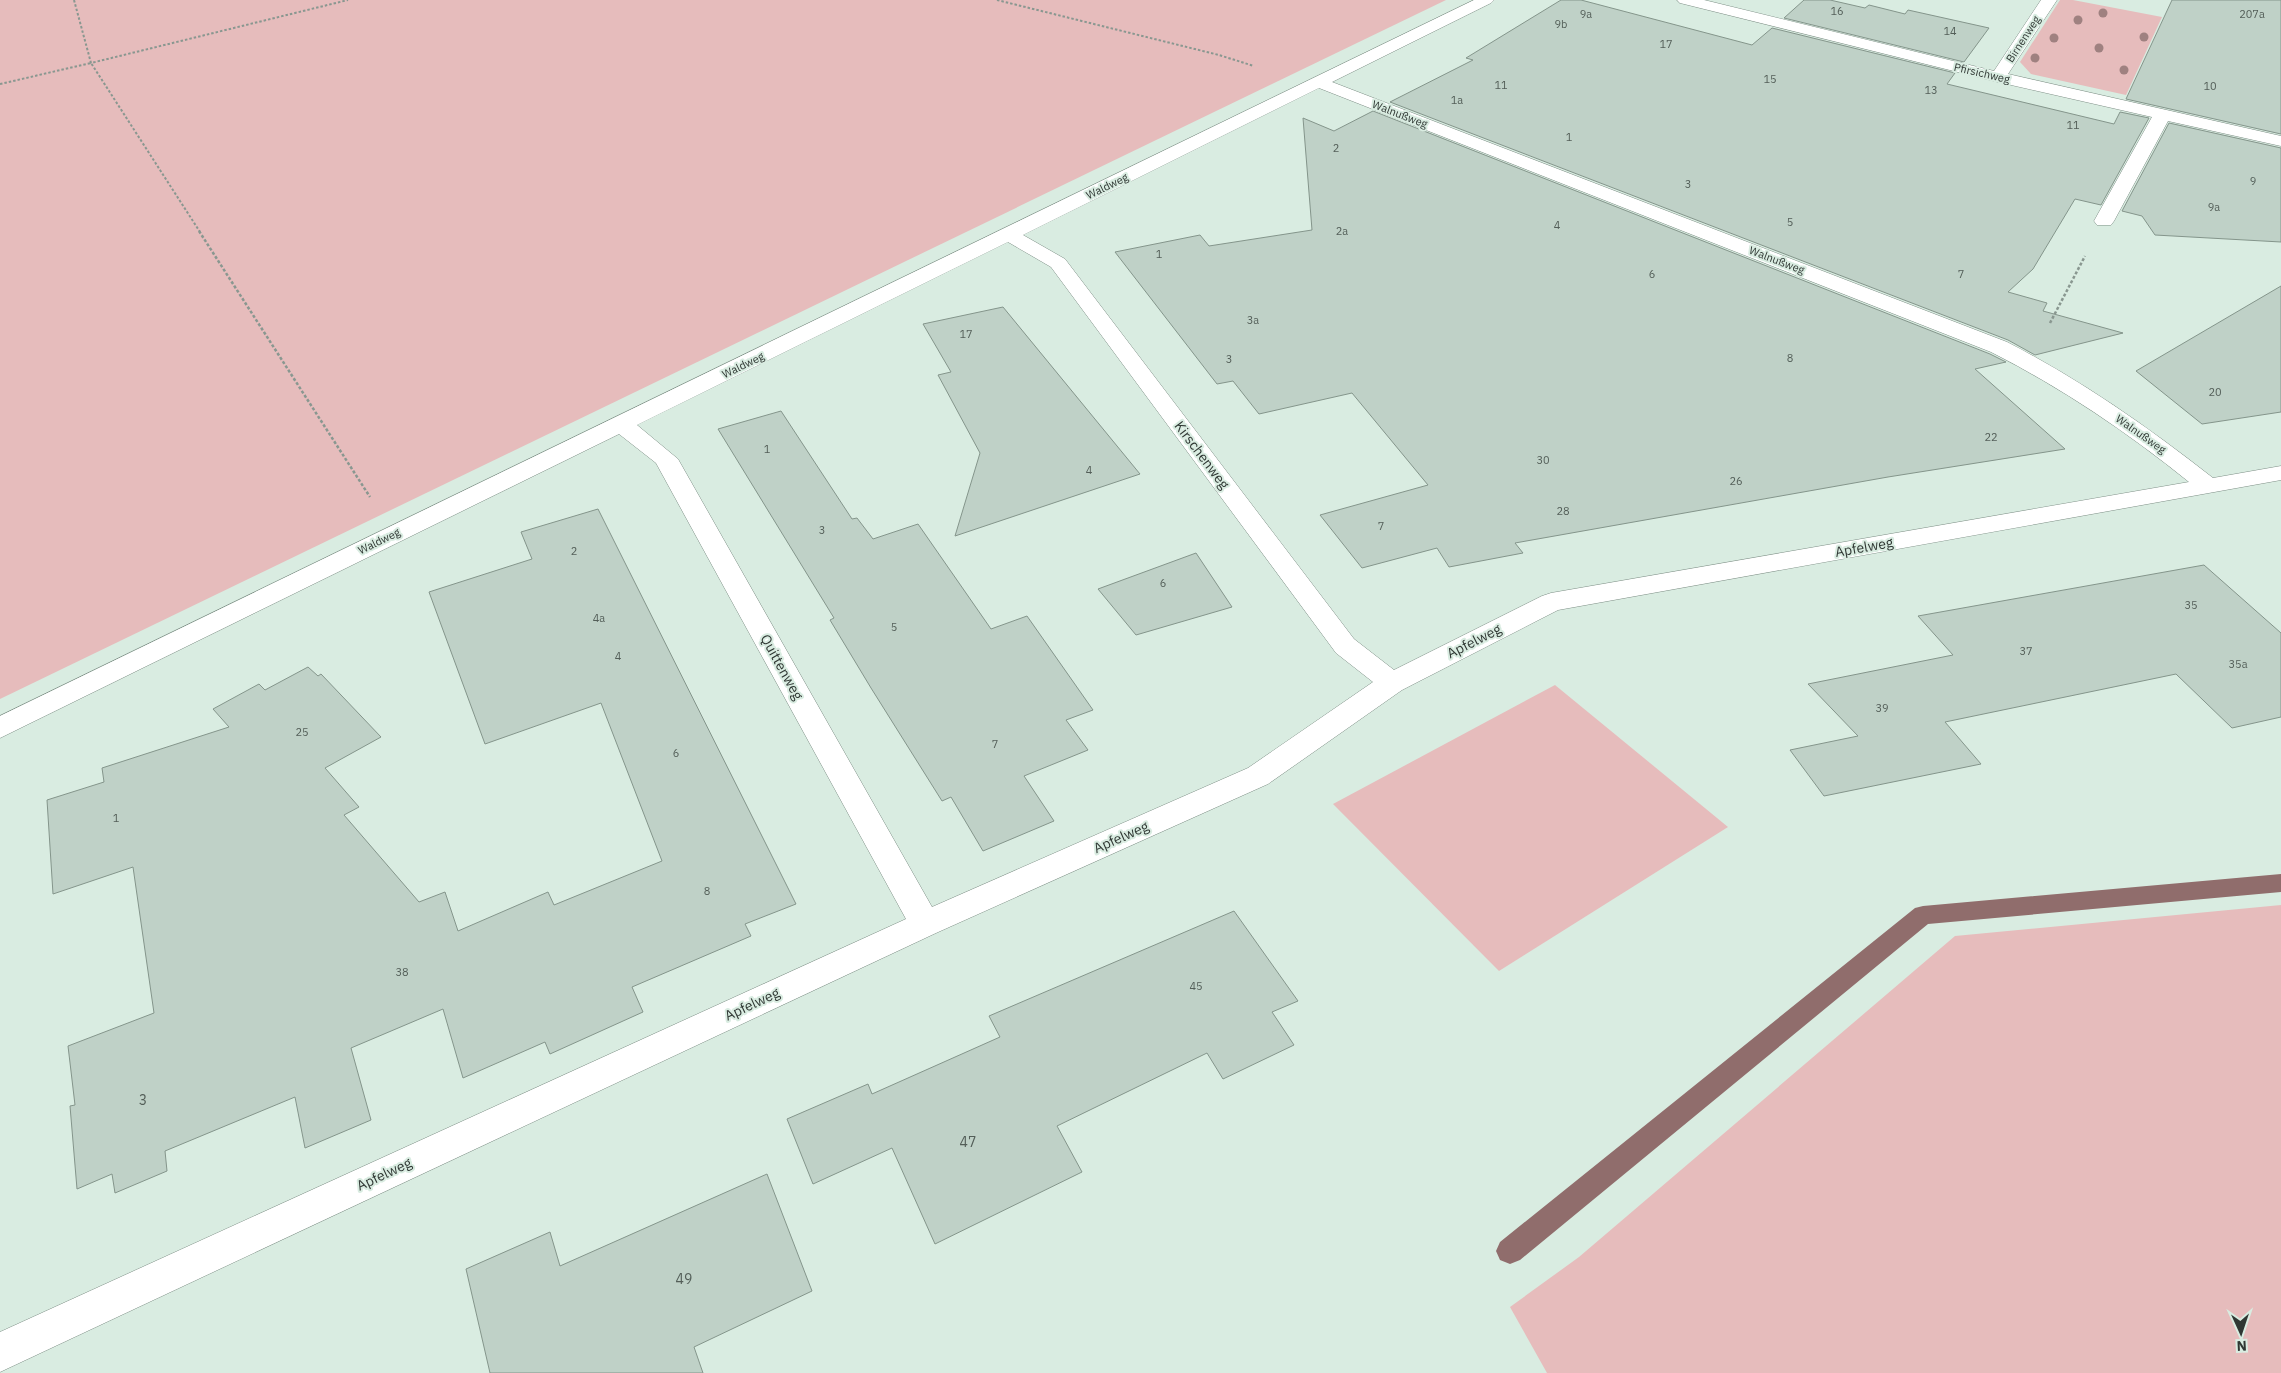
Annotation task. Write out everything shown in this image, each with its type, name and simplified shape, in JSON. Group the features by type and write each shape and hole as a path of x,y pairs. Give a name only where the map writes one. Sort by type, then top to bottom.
{"street":[{"name":"Waldweg","path":"0,728 394,534 622,425 1486,0"},
{"name":"Pfirsichweg","path":"1685,0 1998,77 2281,141"},
{"name":"Birnenweg","path":"1998,77 2048,0"},
{"name":"Walnußweg","path":"1320,83 1999,347 2029,361 2150,439 2209,486"},
{"path":"2104,221 2162,115"},
{"name":"Kirschenweg","path":"1008,234 1058,263 1345,646 1392,683"},
{"name":"Quittenweg","path":"622,425 666,459 925,924"},
{"name":"Apfelweg","path":"0,1352 925,924 1258,776 1392,683 1551,602 2281,473"}],"path":[{"path":"74,0 91,63 394,534"},
{"path":"0,84 348,0"},
{"path":"998,0 1218,55 1292,78 1320,83"},
{"path":"2029,361 2104,221"}],"shaded area":[{"path":"0,0 1446,0 0,699"},
{"path":"2060,0 2073,0 2162,17 2126,95 2031,74 2020,62"},
{"path":"1555,685 1728,827 1499,971 1333,804"},
{"path":"2281,905 2281,1373 1547,1373 1510,1307 1579,1257 1955,936"}],"building":[{"path":"1561,0 1581,0 1752,45 1772,28 1955,73 1947,84 2114,124 2120,112 2149,118 2101,205 2075,199 2033,269 2008,292 2047,303 2043,311 2123,333 2035,355 2008,340 1390,102 1473,60 1466,58"},
{"path":"1804,0 1830,0 1865,8 1869,5 1905,14 1908,10 1989,28 1964,62 1784,18"},
{"path":"2172,0 2281,0 2281,134 2126,99"},
{"path":"1373,111 1990,354 2006,362 1975,369 2065,449 1888,477 1515,543 1523,553 1449,567 1437,548 1362,568 1320,515 1428,485 1352,393 1259,414 1233,381 1217,384 1115,252 1200,235 1209,246 1312,230 1303,118 1334,131"},
{"path":"2169,123 2281,148 2281,242 2155,235 2142,216 2122,211"},
{"path":"2281,286 2281,412 2202,424 2136,371"},
{"path":"1003,307 1140,474 955,536 980,453 938,375 951,372 923,324"},
{"path":"781,411 852,519 857,518 873,539 918,524 991,629 1027,616 1093,710 1066,720 1088,750 1024,776 1054,821 983,851 951,797 942,801 830,620 834,618 718,429"},
{"path":"598,509 796,904 745,924 751,936 632,987 643,1012 550,1054 545,1042 463,1078 443,1009 351,1048 371,1120 305,1148 295,1097 165,1151 167,1171 115,1193 112,1174 77,1189 70,1106 75,1105 68,1046 154,1013 133,867 53,894 47,800 104,782 102,768 229,727 213,709 259,684 265,690 308,667 318,676 321,674 381,737 325,768 359,807 344,815 419,902 445,892 458,931 548,892 554,905 662,861 601,703 485,744 429,592 532,559 521,532"},
{"path":"1196,553 1232,607 1136,635 1098,589"},
{"path":"2204,565 2281,633 2281,717 2232,728 2176,674 1945,722 1981,764 1824,796 1790,750 1858,736 1808,684 1953,655 1918,616"},
{"path":"1234,911 1298,1001 1272,1012 1294,1045 1223,1079 1207,1053 1057,1126 1082,1172 935,1244 892,1148 813,1184 787,1119 868,1084 872,1094 1000,1037 989,1016"},
{"path":"767,1174 812,1291 694,1347 703,1373 490,1373 466,1269 550,1232 560,1266"}],"waterway":[{"path":"1510,1251 1923,915 2281,883"}]}
